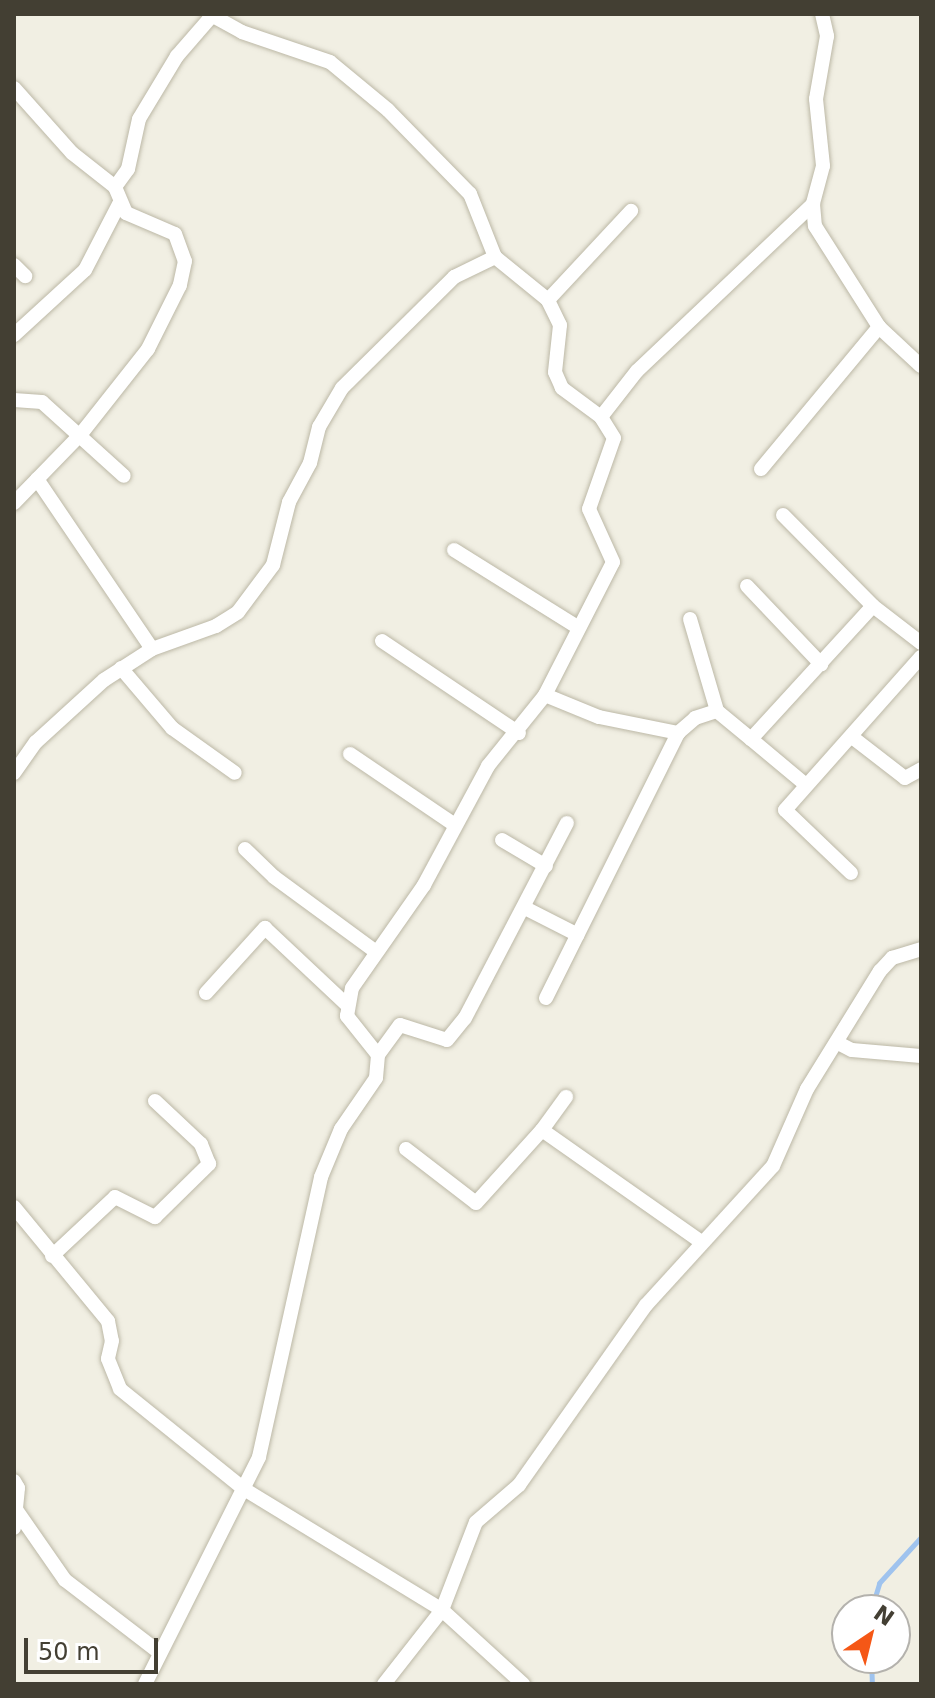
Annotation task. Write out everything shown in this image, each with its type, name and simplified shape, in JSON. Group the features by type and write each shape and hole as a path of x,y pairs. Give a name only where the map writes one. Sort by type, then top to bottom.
{"street":[{"path":"822,14 827,36 816,99 823,166 813,204 815,226 879,327 921,366"},
{"path":"115,187 128,169 139,119 177,56 209,16 281,47 319,56 350,77 470,194 495,257 548,300 563,337 555,372 562,388 601,417 614,444 589,509 613,562 602,591 577,627 545,695 519,733 488,766 424,885 376,952 346,1004"},
{"path":"14,88 72,153 115,187 119,204 85,270 14,335"},
{"path":"14,503 80,435 148,349 183,274 183,246 175,234 119,204"},
{"path":"601,417 637,371 813,204"},
{"path":"548,300 631,211"},
{"path":"14,773 36,742 121,668 152,649 216,626 238,612 273,565 289,502 310,463 319,427 342,388 454,277 495,257"},
{"path":"761,469 879,327"},
{"path":"14,400 42,402 124,476"},
{"path":"37,479 152,649"},
{"path":"783,515 873,606 921,643"},
{"path":"454,550 577,627"},
{"path":"747,586 821,664"},
{"path":"751,739 873,606"},
{"path":"690,619 717,711 806,785"},
{"path":"382,641 519,733"},
{"path":"851,873 785,810 921,657"},
{"path":"121,668 172,728 235,773"},
{"path":"545,695 599,717 678,733"},
{"path":"546,998 678,733 695,718 717,711"},
{"path":"852,737 905,778 921,769"},
{"path":"350,754 455,825"},
{"path":"145,1684 244,1489 264,1438 321,1177 341,1129 376,1078 378,1055 400,1025 447,1040 487,984 567,823"},
{"path":"502,840 546,866"},
{"path":"245,849 274,877 376,952"},
{"path":"525,908 578,935"},
{"path":"206,993 265,928 346,1004 354,1027 378,1055"},
{"path":"384,1684 442,1610 476,1522 519,1485 646,1305 700,1241 773,1166 807,1089 840,1044 880,971 892,958 921,949"},
{"path":"840,1044 852,1050 921,1056"},
{"path":"406,1149 476,1203 542,1130 566,1097"},
{"path":"52,1256 115,1197 155,1217 209,1164 201,1144 155,1101"},
{"path":"542,1130 700,1241"},
{"path":"14,1207 108,1321 112,1341 108,1359 120,1389 244,1489 442,1610 523,1684"},
{"path":"14,1481 17,1511 14,1528"},
{"path":"17,1511 65,1580 159,1652"}],"waterway":[{"path":"876,1594 879,1583 921,1537"},
{"path":"872,1674 872,1684"}]}
